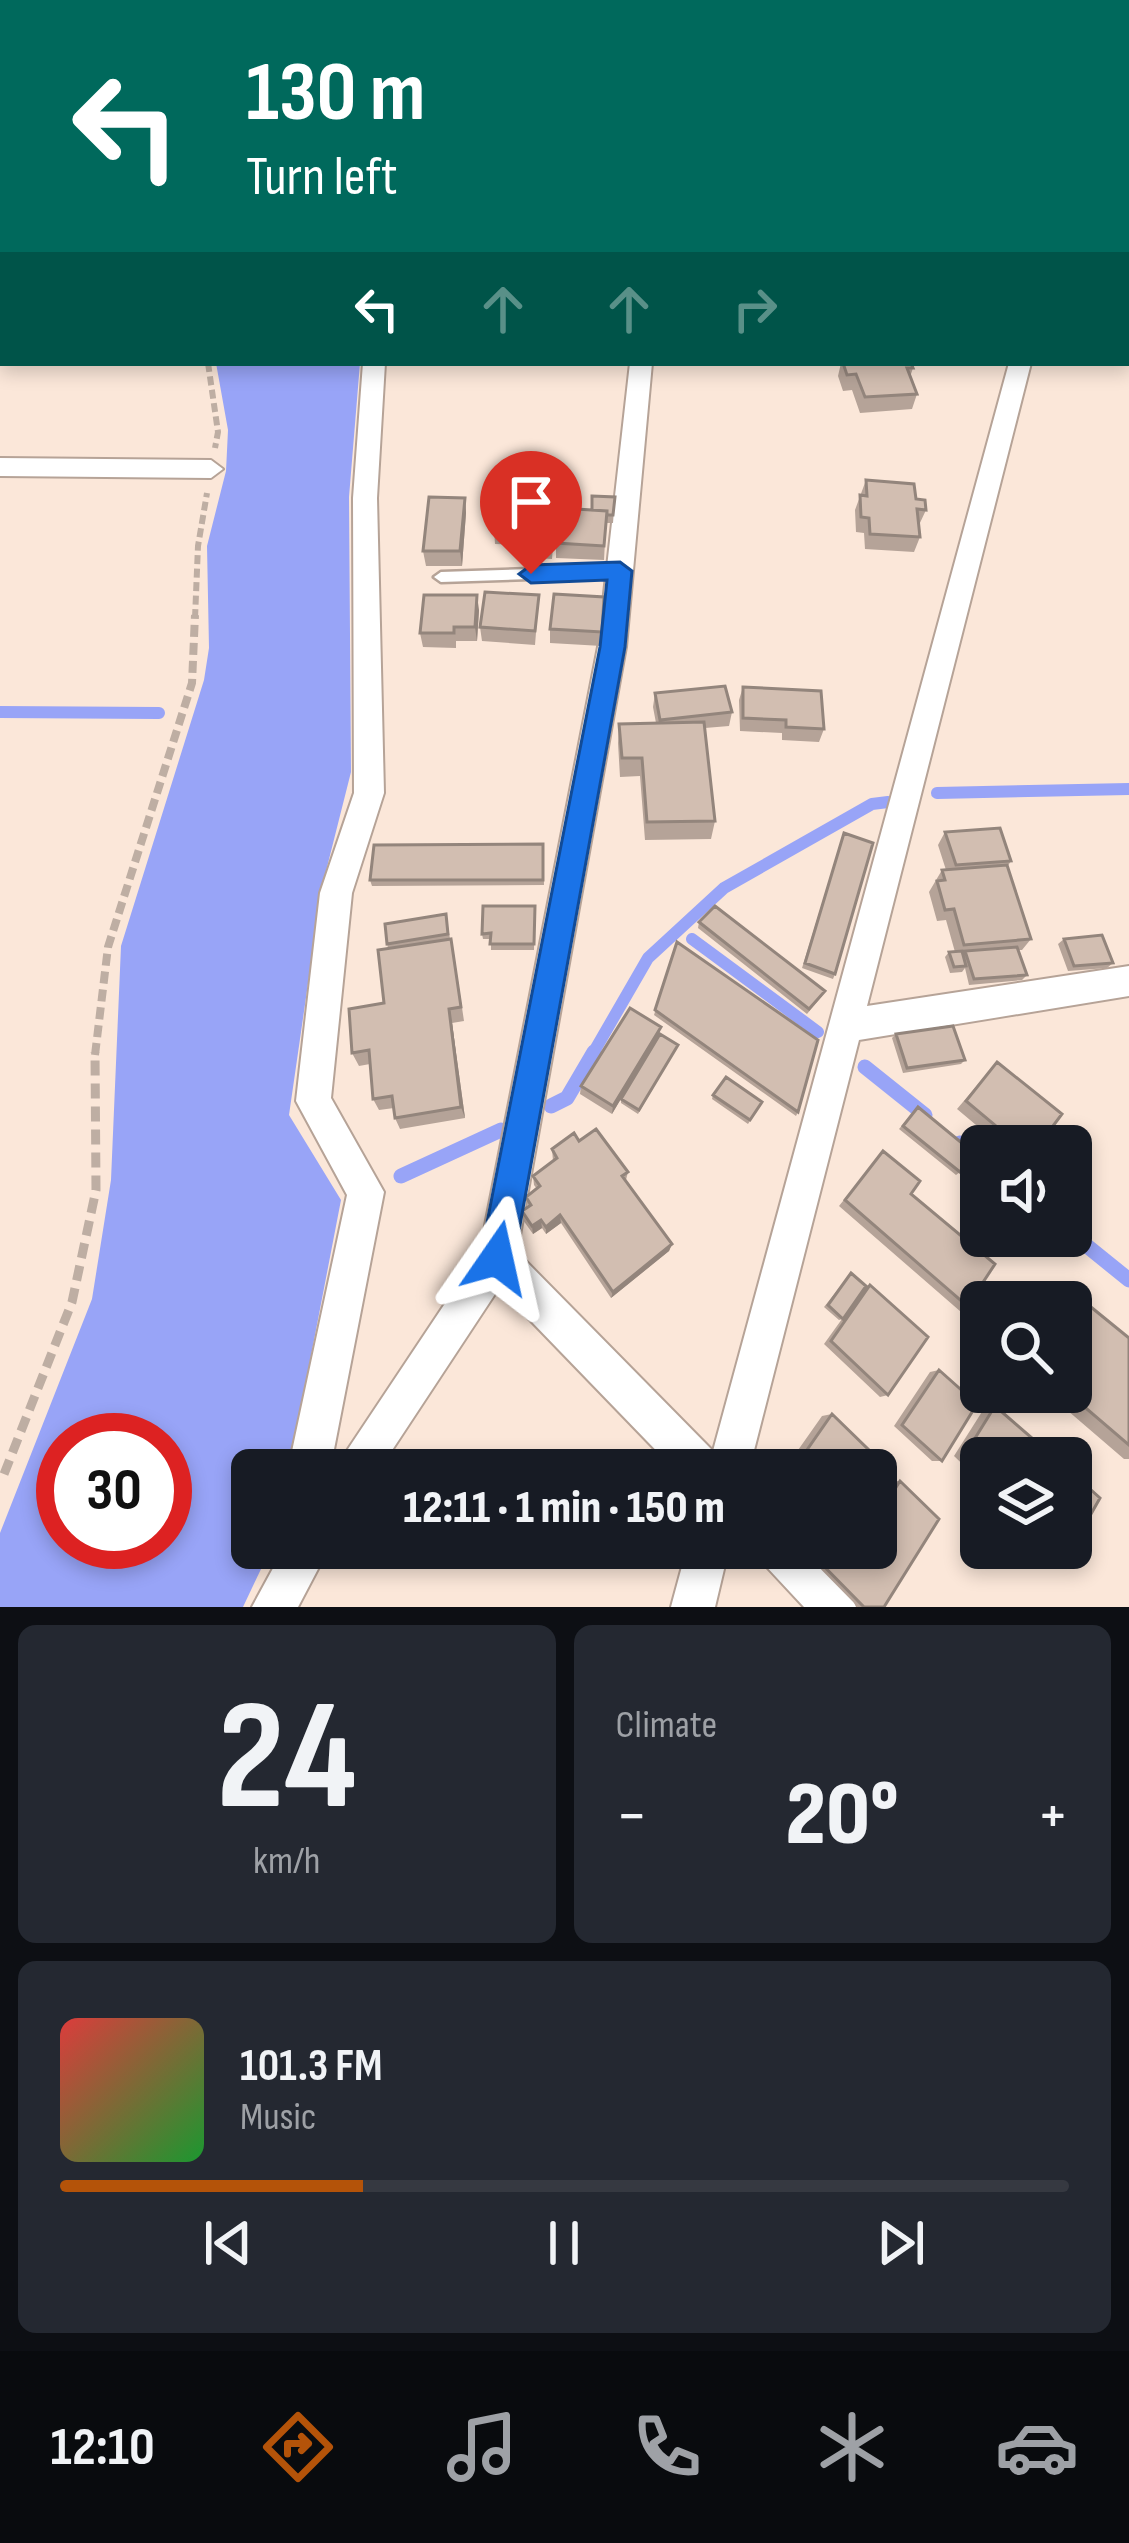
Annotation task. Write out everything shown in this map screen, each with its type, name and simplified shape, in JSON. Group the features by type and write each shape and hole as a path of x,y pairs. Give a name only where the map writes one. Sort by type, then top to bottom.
{"street":[{"path":"313,1449 366,1192 313,1101 336,892 368,793 365,498 374,366"},
{"path":"369,1449 497,1258 612,647 641,366"},
{"path":"734,1449 1019,366"},
{"path":"0,467 211,469"},
{"path":"848,1025 1129,981"},
{"path":"497,1258 683,1449"},
{"path":"694,1607 703,1569"},
{"path":"798,1569 834,1607"}],"lane":[{"path":"441,577 620,571"}],"path":[{"path":"4,1474 72,1302 96,1190 95,1030 108,947 192,683 198,546 218,432 208,366"}],"water":[{"path":"217,366 360,366 349,497 351,772 322,887 289,1115 341,1200 293,1449 231,1449 231,1569 261,1569 243,1607 0,1607 0,1533 36,1441 36,1569 192,1569 192,1413 47,1413 92,1299 111,1180 121,946 204,680 209,648 207,546 226,471 228,430"}],"building":[{"path":"844,366 912,366 907,368 917,394 865,397 856,374 847,375"},
{"path":"866,480 914,484 916,499 925,500 926,510 917,509 920,537 870,534 869,518 861,517 860,495 867,496"},
{"path":"592,496 615,497 613,515 592,510"},
{"path":"429,497 465,498 460,551 423,551"},
{"path":"497,507 556,510 552,544 519,542 521,530 494,529"},
{"path":"560,508 607,511 604,546 556,543"},
{"path":"485,592 539,595 535,631 480,627"},
{"path":"554,594 604,597 602,632 550,629"},
{"path":"424,595 477,595 475,627 454,627 454,633 420,633"},
{"path":"725,686 732,712 660,720 655,693"},
{"path":"743,687 821,691 824,729 786,727 786,720 743,718"},
{"path":"704,722 715,821 647,822 642,758 622,758 619,724"},
{"path":"1000,828 1011,861 956,865 945,832"},
{"path":"844,833 873,843 835,974 805,963"},
{"path":"543,844 543,880 370,880 374,845"},
{"path":"1007,865 1031,939 964,945 954,909 945,910 937,881 945,880 942,870"},
{"path":"483,906 535,906 534,944 490,944 491,933 482,934"},
{"path":"715,906 825,991 809,1009 699,922"},
{"path":"446,914 448,934 387,944 385,924"},
{"path":"1102,935 1113,963 1074,966 1064,939"},
{"path":"451,939 461,1007 449,1009 461,1107 395,1118 392,1096 373,1099 369,1050 352,1053 349,1009 384,1003 378,950"},
{"path":"677,942 818,1040 798,1112 655,1010"},
{"path":"1017,947 1027,975 974,979 965,951"},
{"path":"962,951 966,966 954,967 949,952"},
{"path":"630,1008 661,1027 613,1106 581,1086"},
{"path":"953,1026 965,1060 907,1068 896,1034"},
{"path":"660,1034 678,1045 639,1110 621,1099"},
{"path":"997,1062 1062,1114 1054,1125 995,1125 966,1101"},
{"path":"726,1077 762,1102 750,1120 713,1095"},
{"path":"918,1107 960,1142 960,1172 903,1126"},
{"path":"596,1129 628,1172 622,1176 672,1244 613,1292 560,1215 546,1227 541,1220 532,1226 522,1211 531,1205 526,1197 540,1186 533,1176 557,1158 552,1149 574,1133 579,1141"},
{"path":"883,1151 920,1181 911,1194 960,1235 960,1257 987,1257 995,1264 984,1281 960,1281 960,1300 845,1200"},
{"path":"851,1273 866,1286 843,1319 828,1305"},
{"path":"870,1285 928,1337 888,1395 831,1341"},
{"path":"1092,1308 1129,1338 1129,1445 1092,1413"},
{"path":"939,1370 960,1389 960,1413 971,1413 942,1461 902,1425"},
{"path":"991,1413 1003,1413 1031,1437 976,1437"},
{"path":"832,1414 868,1449 808,1449"},
{"path":"900,1481 939,1519 884,1607 864,1607 827,1569 897,1569"}],"waterway":[{"path":"0,712 159,713"},
{"path":"937,793 1129,789"},
{"path":"592,1055 648,958 724,888 872,804 888,802"},
{"path":"692,939 818,1032"},
{"path":"551,1106 567,1098 594,1052"},
{"path":"865,1067 925,1115"},
{"path":"401,1176 501,1130"},
{"path":"1092,1250 1129,1280"}],"route":[{"path":"497,1258 612,647 620,571 531,574"}]}
